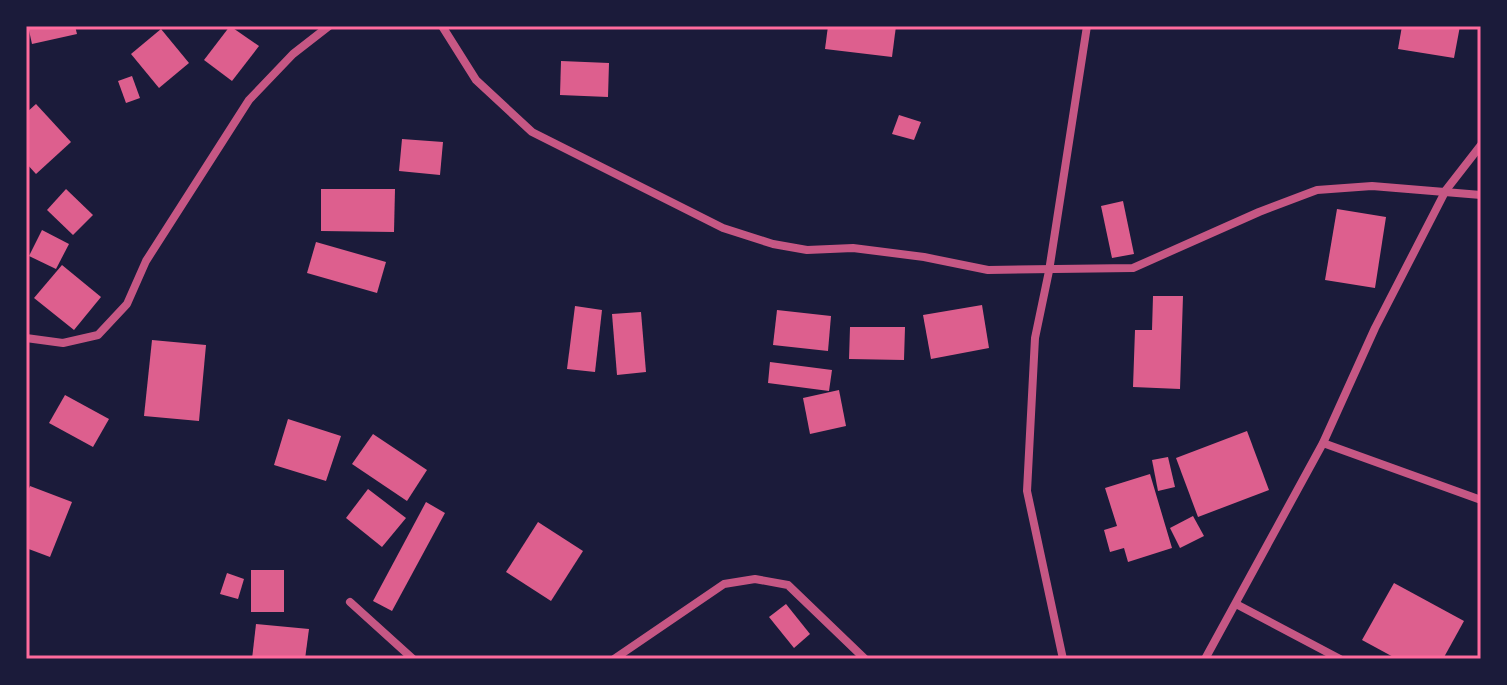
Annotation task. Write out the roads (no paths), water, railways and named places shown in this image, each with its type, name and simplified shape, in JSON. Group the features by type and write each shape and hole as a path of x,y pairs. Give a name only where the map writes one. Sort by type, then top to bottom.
{"street":[{"path":"26,338 63,343 98,335 127,304 146,261 249,100 293,54 329,26"},
{"path":"442,26 476,80 532,132 723,228 773,244 807,250 853,248 924,257 988,270 1133,268 1317,190 1372,186 1481,195"},
{"path":"1063,659 1027,491 1035,338 1049,271 1087,26"},
{"path":"1205,659 1323,443 1375,328 1446,190 1481,145"},
{"path":"1323,443 1481,500"},
{"path":"614,659 724,584 755,579 788,585 865,659"},
{"path":"350,602 413,659"},
{"path":"1236,604 1340,659"}]}
